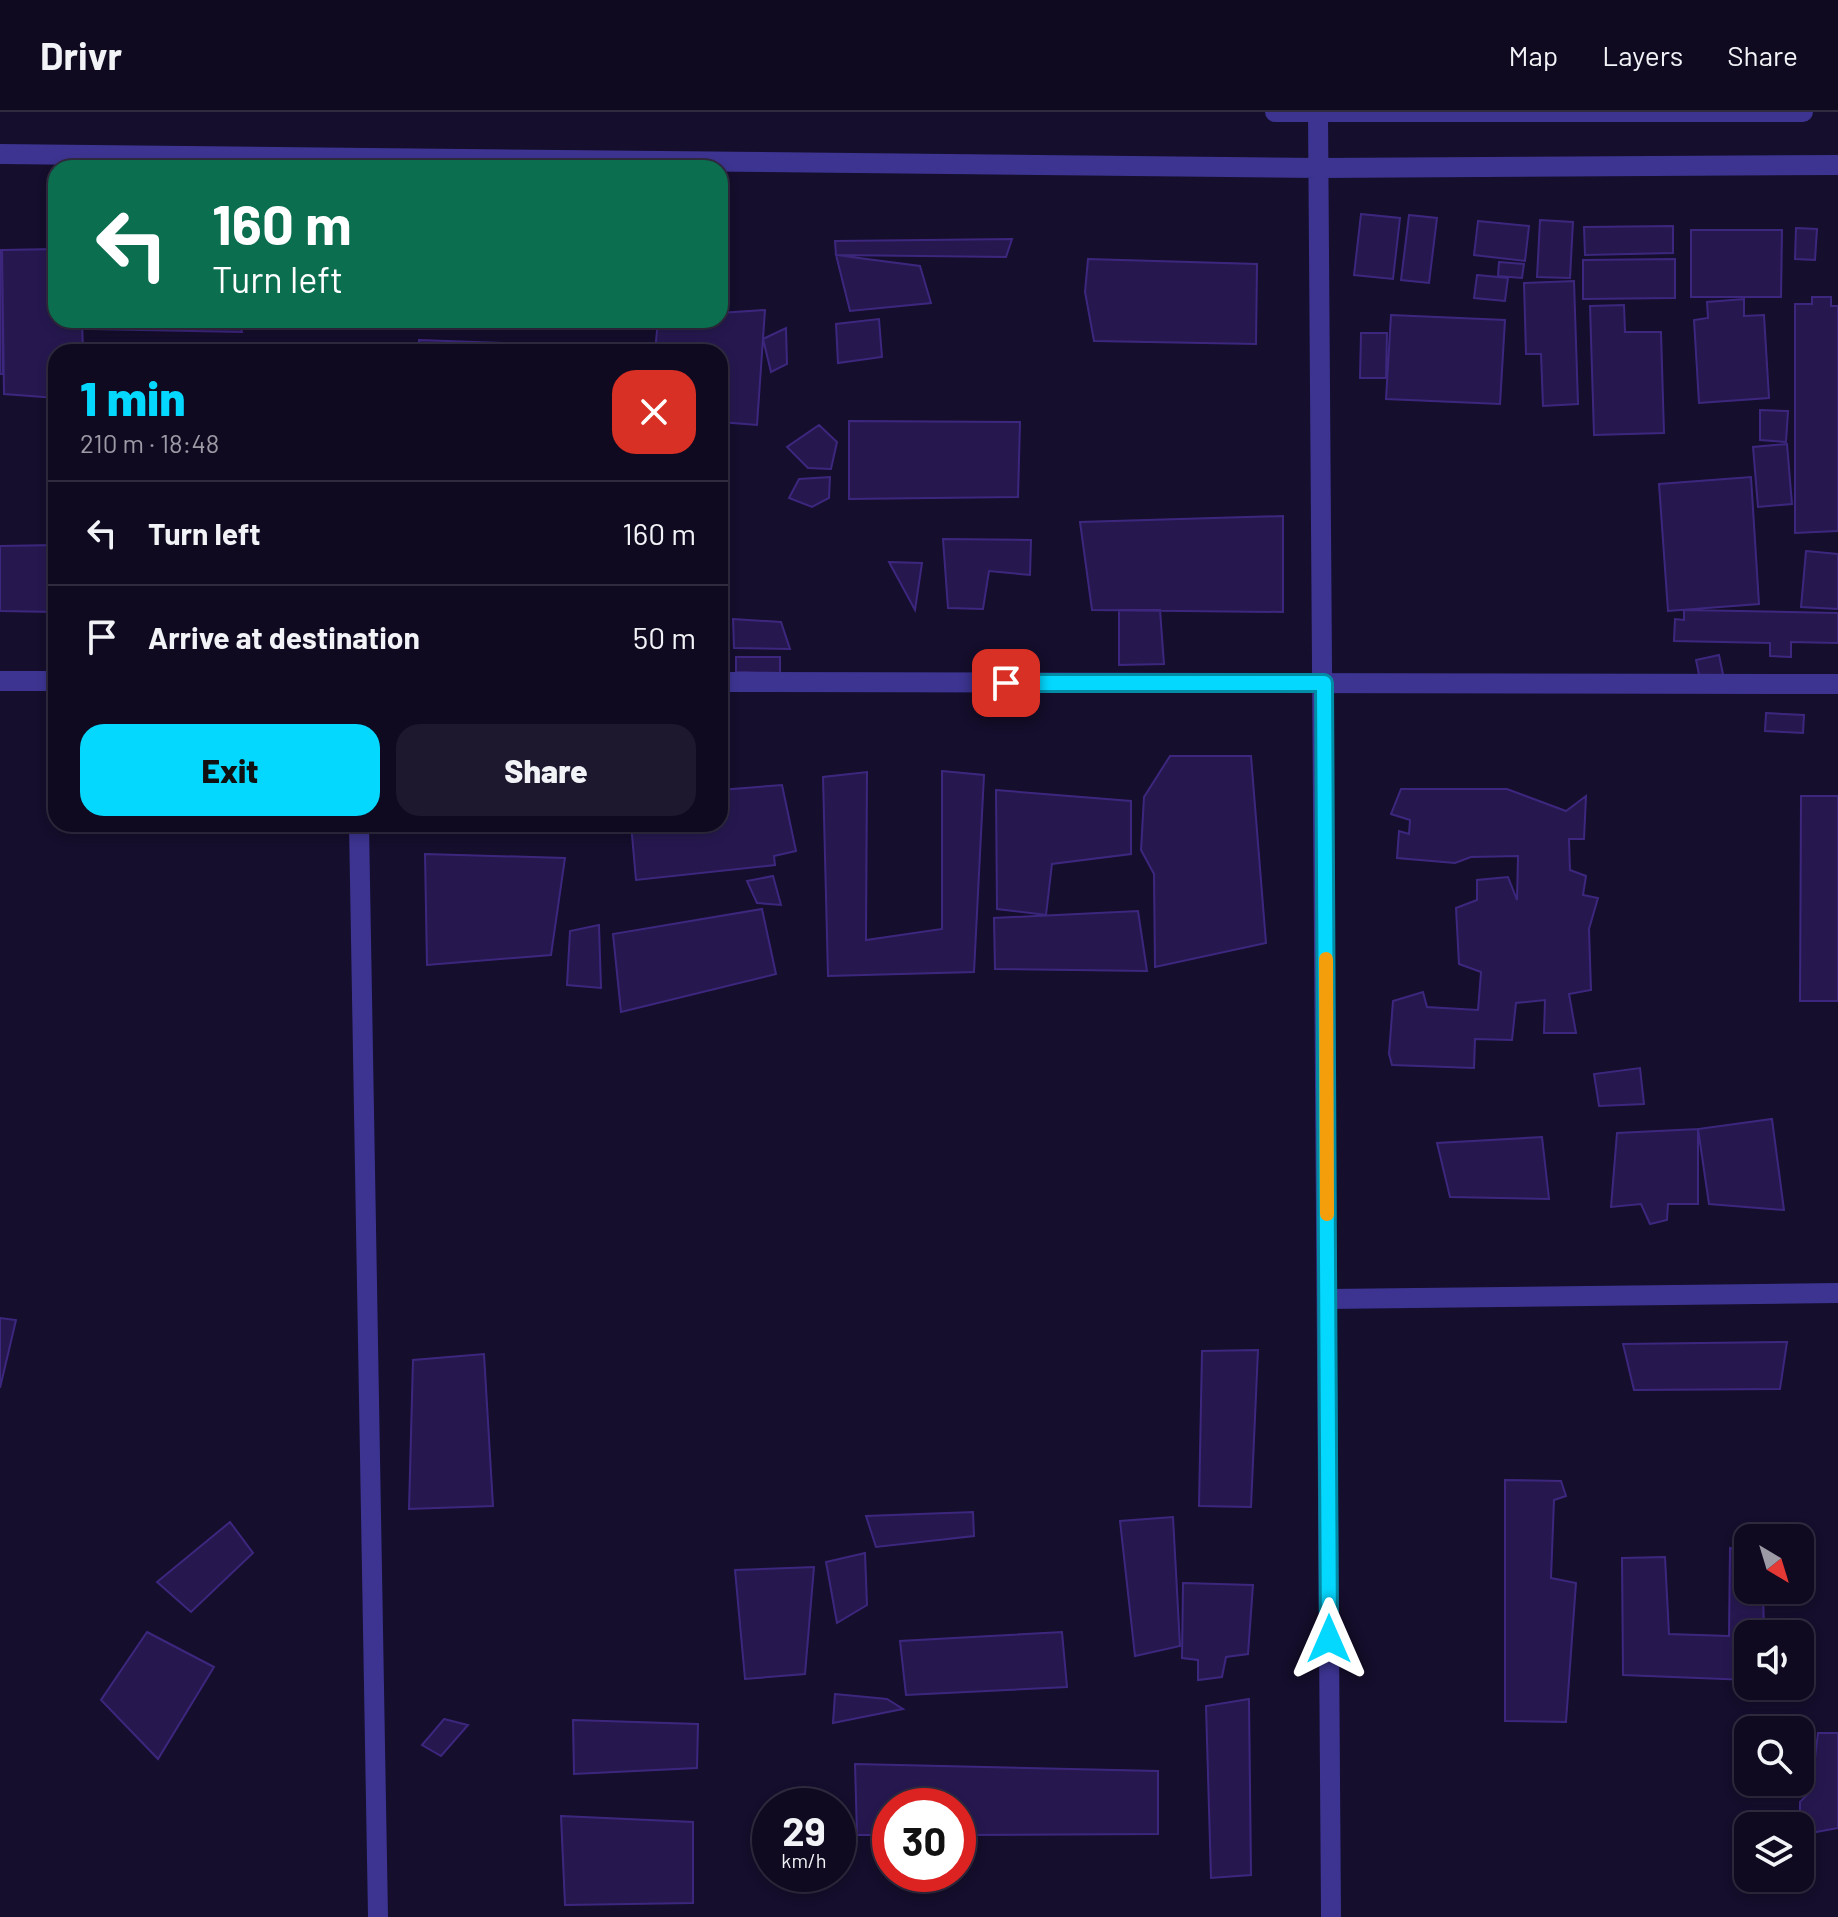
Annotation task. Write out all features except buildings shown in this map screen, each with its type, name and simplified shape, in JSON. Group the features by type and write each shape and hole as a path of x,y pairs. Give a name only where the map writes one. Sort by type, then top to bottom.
{"street":[{"path":"1275,112 1803,112"},
{"path":"1318,113 1331,1917"},
{"path":"0,154 565,160"},
{"path":"728,162 1319,168 1838,165"},
{"path":"0,681 48,681"},
{"path":"728,682 1838,684"},
{"path":"359,832 378,1917"},
{"path":"1327,1299 1838,1293"}],"slow traffic":[{"path":"1326,959 1327,1214"}],"route":[{"path":"1006,683 1324,683 1329,1639"}]}
